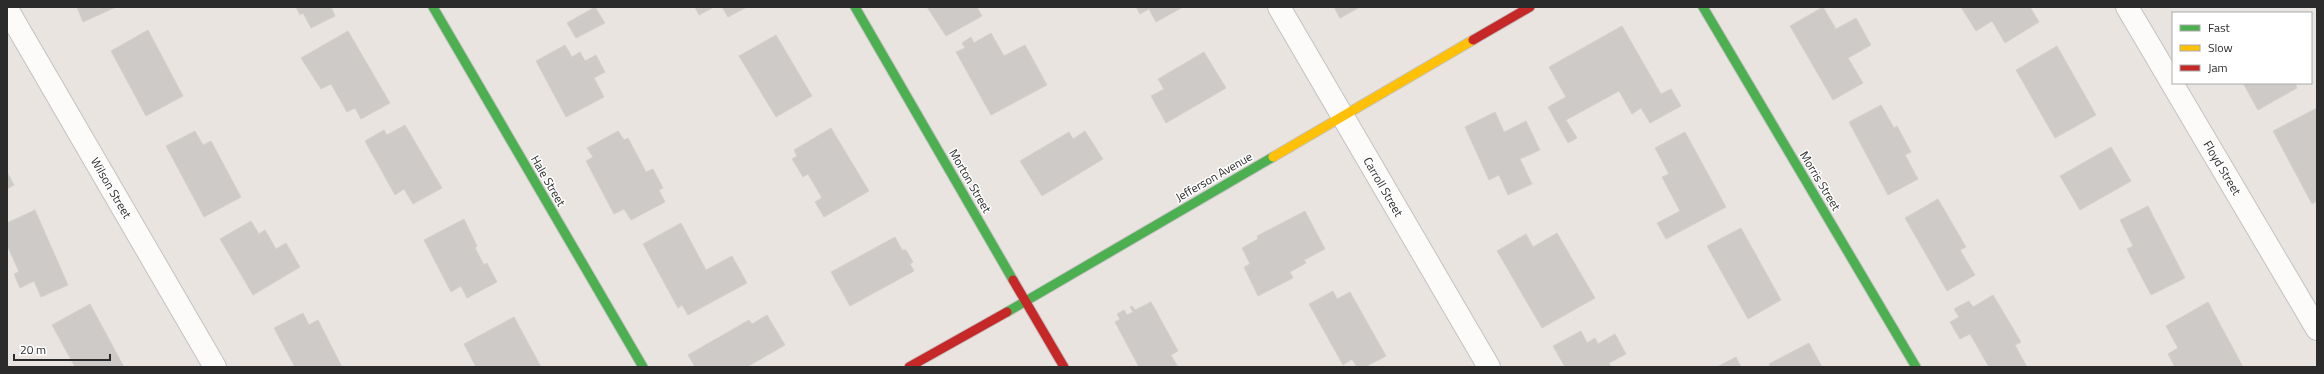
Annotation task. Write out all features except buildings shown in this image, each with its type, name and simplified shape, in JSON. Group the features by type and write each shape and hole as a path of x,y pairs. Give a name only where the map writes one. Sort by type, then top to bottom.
{"street":[{"name":"Hale Street","path":"433,7 643,367"},
{"name":"Morton Street","path":"855,7 1064,367"},
{"name":"Carroll Street","path":"1279,7 1488,367"},
{"name":"Jefferson Avenue","path":"909,367 1025,302 1341,116 1530,7"},
{"name":"Morris Street","path":"1703,7 1916,367"},
{"name":"Floyd Street","path":"2126,7 2317,330"},
{"name":"Wilson Street","path":"7,9 215,367"}],"traffic: fast":[{"path":"433,7 643,367"},
{"path":"855,7 1013,280"},
{"path":"1703,7 1916,367"},
{"path":"1007,312 1273,157"}],"traffic: slow":[{"path":"1273,157 1473,40"}],"traffic: jam":[{"path":"1473,40 1530,7"},
{"path":"1013,280 1064,367"},
{"path":"909,367 1007,312"}]}
